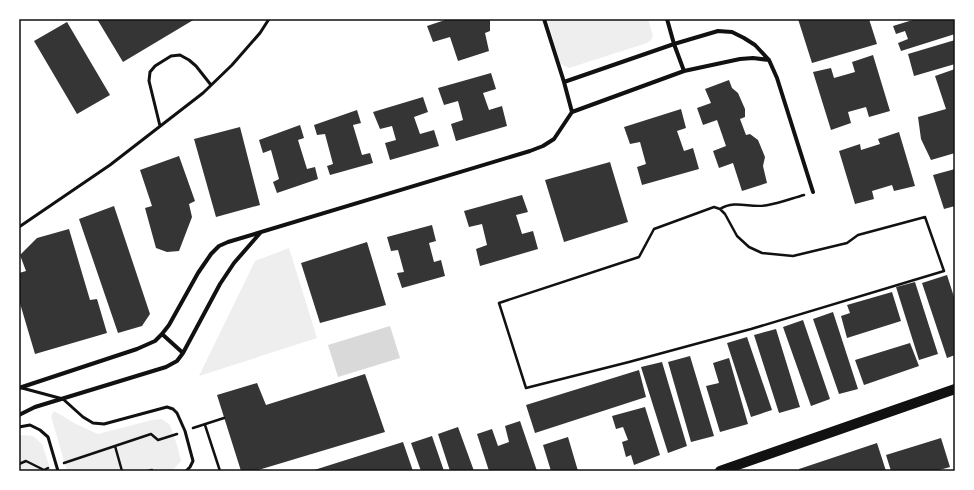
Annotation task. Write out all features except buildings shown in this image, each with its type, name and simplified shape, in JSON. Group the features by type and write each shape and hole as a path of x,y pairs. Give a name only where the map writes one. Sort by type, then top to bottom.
{"main road":[{"path":"720,471 955,389"}],"street":[{"path":"544,19 572,112"},
{"path":"667,19 684,71"},
{"path":"564,82 674,44 718,31 732,32 754,45 769,60 777,78 813,192"},
{"path":"20,387 137,349 155,340 169,325 198,273 211,254 219,246 228,242 530,152 554,139 572,112 684,71 740,59 753,58 769,60"},
{"path":"19,416 34,407 166,367 177,361 183,353 220,284 234,263 262,232"},
{"path":"162,334 183,353"}],"lane":[{"path":"19,227 110,165 203,93 232,65 260,33 269,19"},
{"path":"160,126 149,81 150,72 155,66 171,56 180,55 196,66 211,85"},
{"path":"20,387 63,399 83,417 93,423 104,424 167,407 173,409 185,431 193,461 186,471"},
{"path":"19,427 30,425 40,430 48,437 58,471"}],"path":[{"path":"720,209 725,214 737,236 749,247 762,253 793,256 847,243 858,235 925,217 944,272 751,329 526,388 499,302 639,257 654,229 714,207 720,209 731,204 768,206 813,192"},
{"path":"19,464 26,461 44,470 151,434 158,440 224,418"},
{"path":"205,425 220,471"},
{"path":"115,446 122,471"},
{"path":"148,471 152,471"}],"shaded area":[{"path":"547,19 648,19 653,36 647,43 569,68 560,63"},
{"path":"289,248 317,338 199,376 255,261"},
{"path":"390,326 400,358 338,377 328,345"},
{"path":"54,411 76,424 98,434 152,420 162,419 170,425 181,461 174,469 168,471 67,471 51,416"},
{"path":"19,436 33,436 42,444 51,471 19,471"}]}
